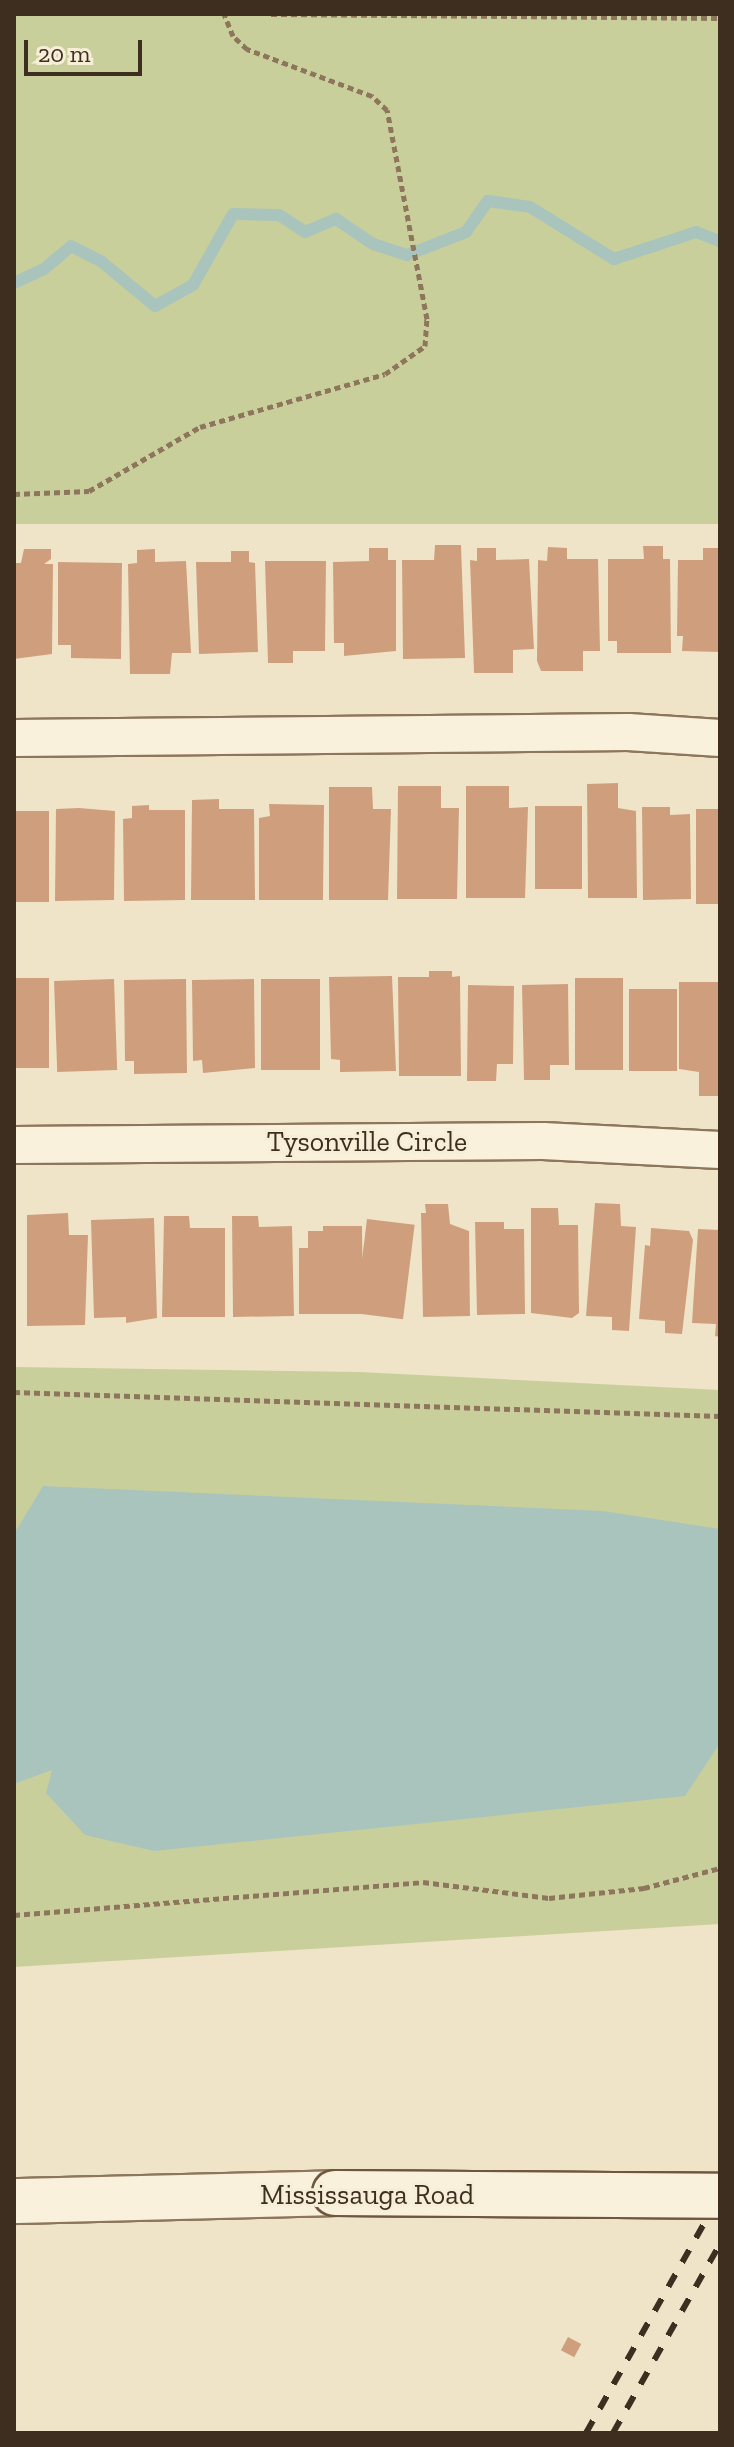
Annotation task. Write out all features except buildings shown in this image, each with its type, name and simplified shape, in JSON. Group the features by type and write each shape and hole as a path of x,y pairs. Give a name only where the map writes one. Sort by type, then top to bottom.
{"main road":[{"name":"Mississauga Road","path":"14,2201 335,2193 720,2196"}],"street":[{"path":"14,738 613,732 720,738"},
{"name":"Tysonville Circle","path":"14,1145 543,1141 720,1150"}],"path":[{"path":"14,494 89,491 200,427 385,374 425,346 427,319 392,123 372,96 247,49 233,36 224,14"},
{"path":"271,14 720,18"},
{"path":"14,1392 720,1416"},
{"path":"14,1915 423,1882 549,1898 644,1888 720,1868"}],"green space":[{"path":"14,14 720,14 720,524 14,524"},
{"path":"14,1367 359,1372 720,1390 720,1924 14,1967"}],"water":[{"path":"43,1486 603,1511 720,1529 720,1743 685,1796 154,1851 85,1835 46,1793 52,1770 14,1784 14,1534"}],"waterway":[{"path":"14,283 44,269 71,246 102,262 155,306 193,285 233,214 279,215 305,232 336,219 373,244 407,255 466,232 488,201 530,207 614,259 696,232 720,241"}],"railway":[{"path":"586,2433 720,2195"},
{"path":"613,2433 720,2244"}]}
